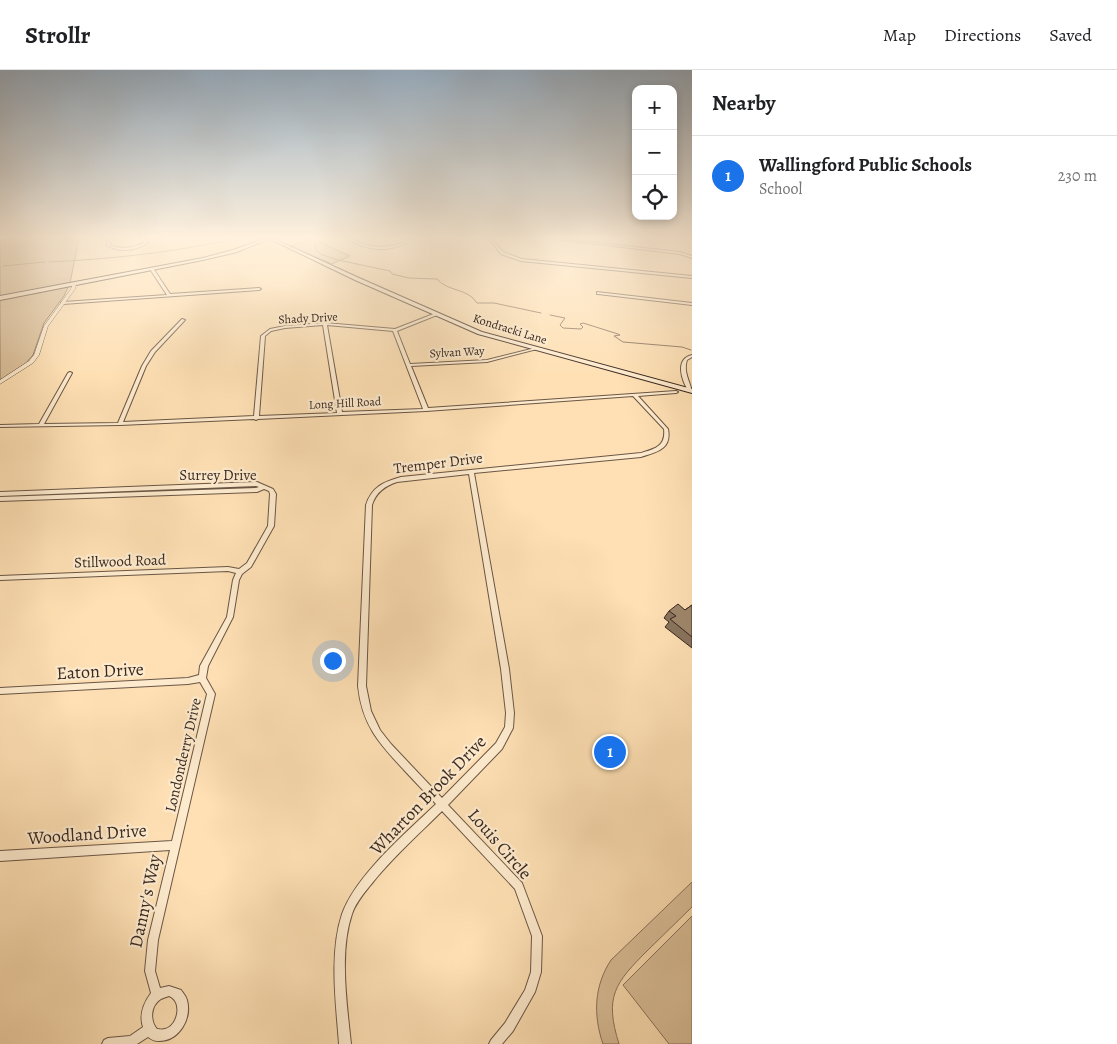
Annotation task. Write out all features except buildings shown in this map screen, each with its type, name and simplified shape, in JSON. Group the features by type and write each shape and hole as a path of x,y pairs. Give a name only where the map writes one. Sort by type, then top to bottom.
{"main road":[{"path":"0,298 72,284"},
{"name":"Kondracki Lane","path":"372,284 480,333 691,391"},
{"name":"Kondracki Lane","path":"666,385 676,392"},
{"name":"Long Hill Road","path":"676,392 691,391"}],"street":[{"path":"0,382 31,362 36,355 46,326 74,284"},
{"path":"162,284 169,295"},
{"path":"63,303 259,289"},
{"path":"598,292 692,304"},
{"name":"Shady Drive","path":"256,419 263,336 270,330 325,324 395,330 436,314"},
{"path":"120,424 144,366 153,351 183,320"},
{"path":"325,324 340,414"},
{"path":"395,330 426,410"},
{"name":"Sylvan Way","path":"408,365 487,362 535,349"},
{"path":"691,391 687,386 684,363 685,359 692,356"},
{"path":"41,425 70,373"},
{"name":"Long Hill Road","path":"0,426 256,419 426,410 676,392"},
{"name":"Tremper Drive","path":"443,804 377,734 370,723 364,706 362,686 369,505 375,492 393,481 641,455 658,449 667,442 666,429 634,395"},
{"name":"Wharton Brook Drive","path":"345,1044 341,984 341,944 347,913 357,895 387,859 499,746 509,728 510,713 506,669 471,472"},
{"name":"Surrey Drive","path":"0,494 257,484 264,487"},
{"name":"Surrey Drive","path":"0,499 257,490 264,487"},
{"name":"Londonderry Drive","path":"175,845 211,694 202,678 204,666 230,617 236,580 240,572 249,565 271,526 273,494 271,490 264,487"},
{"name":"Stillwood Road","path":"0,578 228,569 240,572"},
{"name":"Eaton Drive","path":"0,691 188,681 202,678"},
{"name":"Louis Circle","path":"443,804 519,886 537,936 536,972 530,992 509,1027 495,1044"},
{"name":"Woodland Drive","path":"0,856 175,845"},
{"name":"Danny's Way","path":"157,995 152,983 150,955 175,845"},
{"path":"164,990 172,990 178,994 184,1010 176,1029 169,1035 161,1037 154,1035 149,1030 146,1016 152,1000 157,995 164,990"},
{"path":"108,1044 132,1041 149,1030"}],"shaded area":[{"path":"0,284 69,284 64,296 44,323 33,355 26,363 0,380"},
{"path":"692,882 692,907 627,972 620,982 613,1002 615,1028 619,1044 603,1044 598,1022 597,1001 598,990 605,970 611,960"},
{"path":"692,916 692,1044 669,1044 623,985"}],"waterway":[{"path":"444,284 463,292 477,303 494,303 541,313"},
{"path":"550,315 565,318 560,325 563,328 581,329 583,327 580,324 583,323 618,334 620,335 614,336 623,342 682,347 691,350"}],"place":[{"name":"Wallingford Public Schools","path":"610,752"}]}
